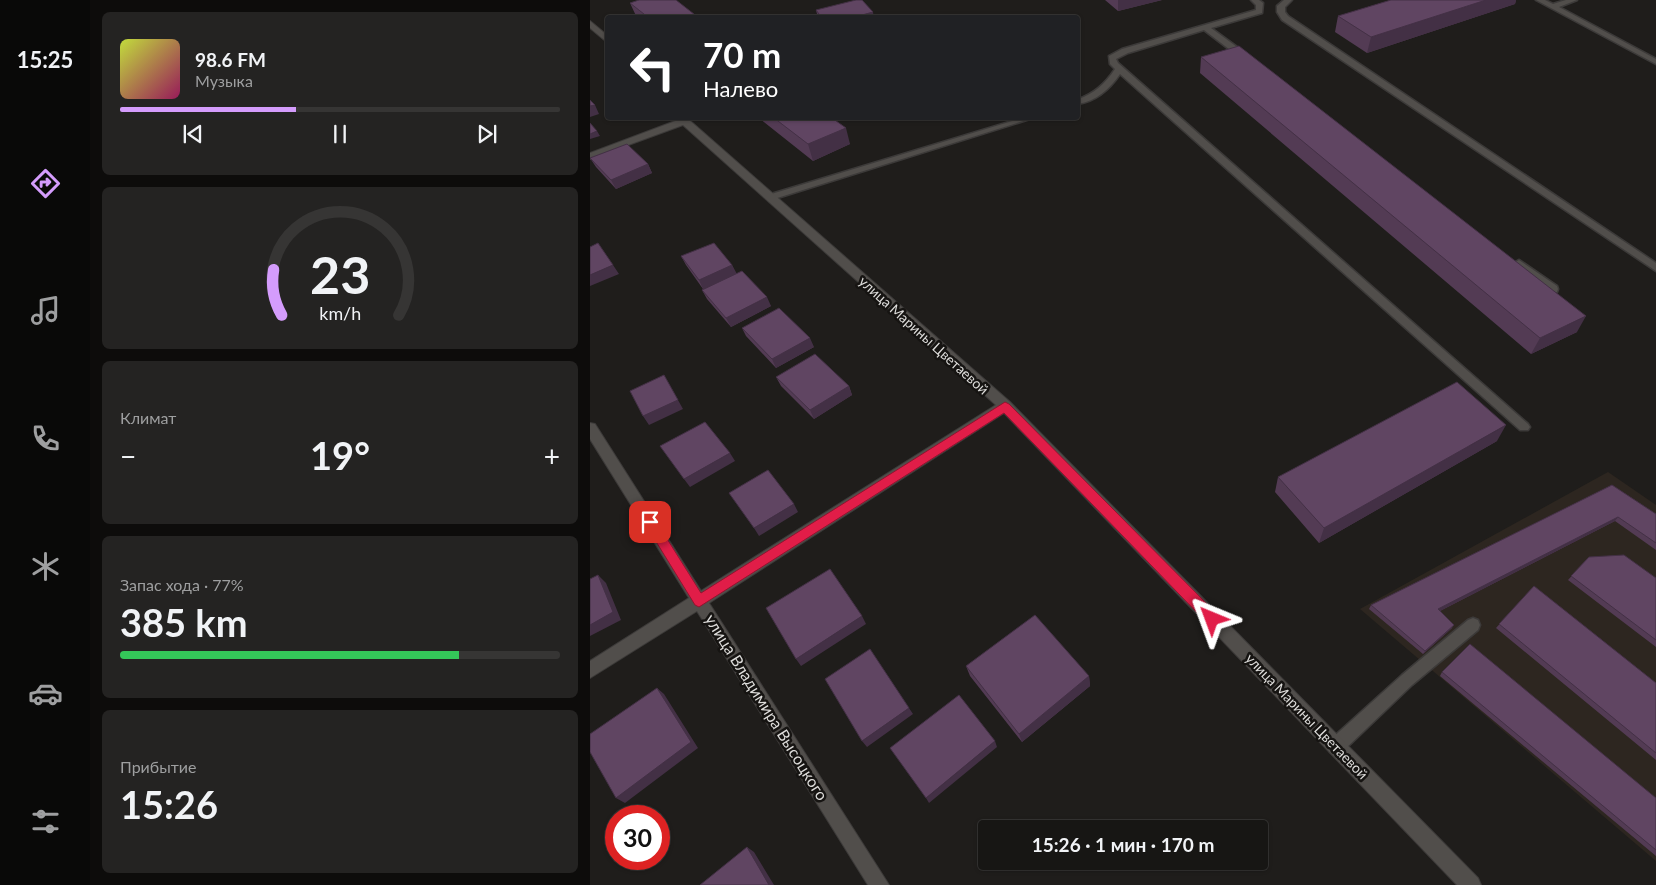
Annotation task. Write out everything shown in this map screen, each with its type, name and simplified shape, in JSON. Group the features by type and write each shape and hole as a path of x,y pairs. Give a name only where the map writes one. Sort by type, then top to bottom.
{"street":[{"path":"590,23 605,38"},
{"path":"590,156 680,120"},
{"name":"улица Марины Цветаевой","path":"684,120 1005,406 1471,885"},
{"path":"590,670 1005,406"},
{"name":"улица Владимира Высоцкого","path":"590,428 880,885"}],"lane":[{"path":"1255,0 1260,6 1259,11 1118,54 1112,58 1114,64 1524,427"},
{"path":"1288,0 1281,6 1281,12 1285,18 1656,268"},
{"path":"1540,0 1656,62"},
{"path":"1552,7 1573,0"},
{"path":"1205,27 1253,63"},
{"path":"1080,101 1092,98 1102,91 1119,69"},
{"path":"771,197 1022,120"},
{"path":"1513,259 1553,289"},
{"path":"1336,746 1407,680 1473,625"}],"shaded area":[{"path":"1608,472 1656,505 1656,861 1360,609"}],"building":[{"path":"639,0 676,0 695,15 645,15 630,3"},
{"path":"862,0 873,12 862,15 820,15 816,10"},
{"path":"1391,0 1486,0 1371,37 1338,16"},
{"path":"1239,46 1586,316 1540,338 1201,57"},
{"path":"777,120 835,120 846,128 808,144"},
{"path":"590,123 597,131 590,134"},
{"path":"627,144 648,164 611,180 590,158"},
{"path":"598,243 613,265 590,275 590,247"},
{"path":"714,243 732,265 699,280 681,256"},
{"path":"742,271 767,297 726,318 702,290"},
{"path":"779,308 810,338 772,359 742,328"},
{"path":"815,354 849,386 810,410 776,377"},
{"path":"664,375 678,400 643,416 630,391"},
{"path":"1457,382 1506,425 1324,528 1278,477"},
{"path":"705,422 730,453 684,479 660,446"},
{"path":"768,470 794,504 754,528 729,493"},
{"path":"1612,485 1656,514 1656,543 1618,517 1438,609 1454,625 1425,651 1371,605"},
{"path":"1624,555 1656,578 1656,640 1571,576 1589,557"},
{"path":"830,569 862,616 796,659 766,608"},
{"path":"598,575 613,612 590,625 590,579"},
{"path":"1534,586 1656,683 1656,753 1499,624"},
{"path":"1035,615 1089,676 1019,734 966,666"},
{"path":"1470,644 1656,798 1656,850 1442,672"},
{"path":"870,649 909,708 862,741 825,679"},
{"path":"657,688 691,742 616,798 590,752 590,734"},
{"path":"959,695 995,741 926,798 890,748"},
{"path":"747,847 769,885 700,885"}],"route":[{"path":"650,522 699,601 1005,406 1212,619"}]}
